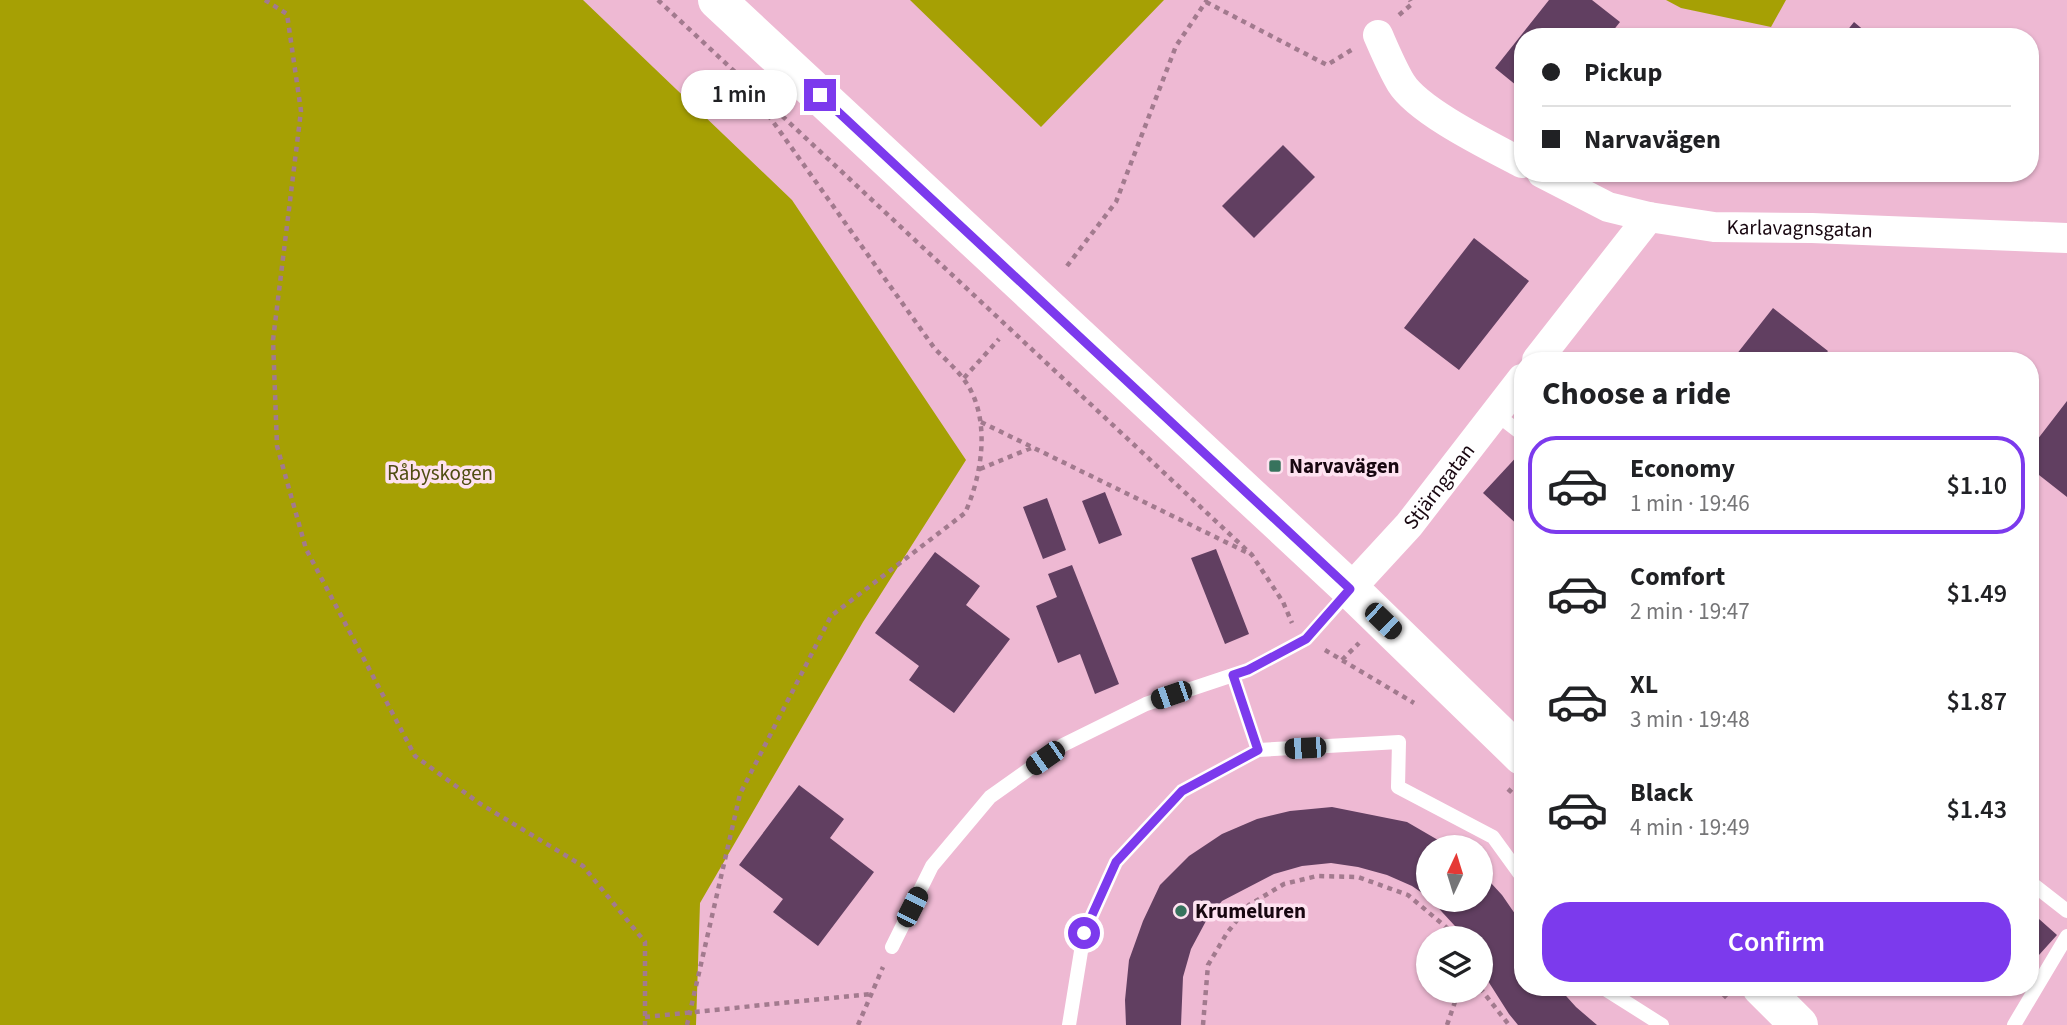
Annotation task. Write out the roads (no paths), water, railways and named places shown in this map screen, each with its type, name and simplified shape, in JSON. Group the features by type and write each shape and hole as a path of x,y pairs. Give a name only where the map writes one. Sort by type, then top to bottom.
{"main road":[{"path":"718,0 1350,589 1513,770"},
{"path":"1770,996 1799,1025"}],"street":[{"path":"1378,34 1402,86 1422,104 1469,136 1514,159"},
{"name":"Karlavagnsgatan","path":"1559,182 1608,207 1649,217 1714,227 2067,238"},
{"path":"1543,352 1649,217"},
{"name":"Stjärngatan","path":"1350,589 1409,525 1514,390"}],"lane":[{"path":"1496,414 1514,428"},
{"path":"892,947 932,866 990,797 1063,745 1146,704 1248,670 1306,639 1350,589"},
{"path":"1233,675 1258,750"},
{"path":"1069,1025 1084,933 1116,862 1182,791 1258,750 1399,742 1398,787 1493,837 1514,866"},
{"path":"2039,889 2067,911"},
{"path":"2039,983 2067,936"},
{"path":"1616,996 1662,1025"},
{"path":"2014,1025 2031,996"}],"place":[{"name":"Narvavägen","path":"1275,466"},
{"name":"Krumeluren","path":"1181,911"}],"park label":[{"name":"Råbyskogen","path":"440,473"}]}
